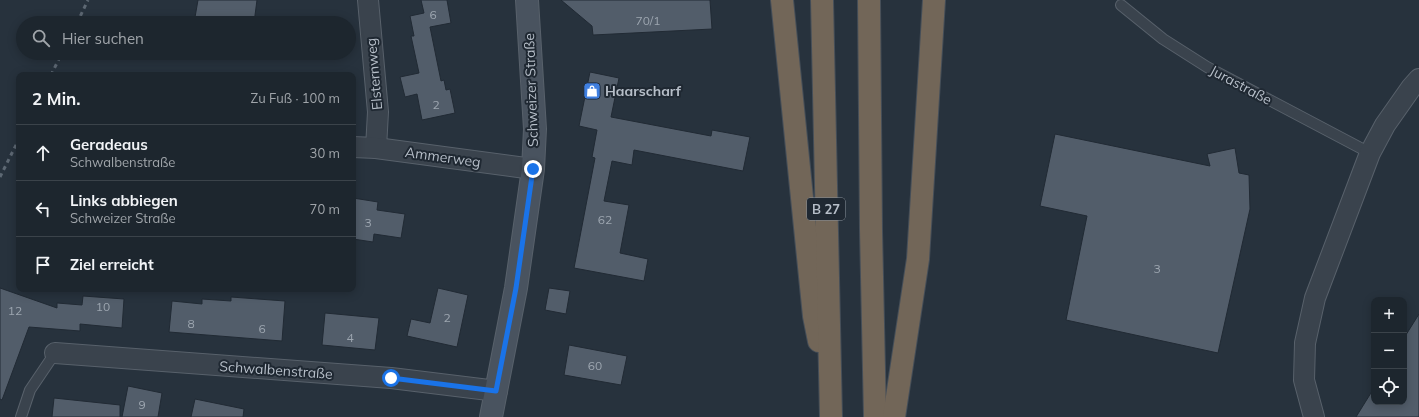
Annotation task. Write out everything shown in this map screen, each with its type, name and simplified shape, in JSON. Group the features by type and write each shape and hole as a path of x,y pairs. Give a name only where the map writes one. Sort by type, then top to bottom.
{"highway":[{"path":"782,0 814,316 831,410"},
{"name":"B 27","path":"822,0 831,410"},
{"path":"869,0 871,230 875,417"},
{"path":"894,417 918,259 934,0"}],"street":[{"name":"Elsternweg","path":"368,0 378,112 376,148"},
{"name":"Schweizer Straße","path":"491,417 516,288 533,169 535,129 527,0"},
{"path":"1314,417 1304,380 1305,343 1315,298 1370,153 1385,125 1419,79"},
{"name":"Ammerweg","path":"356,146 533,169"},
{"name":"Schwalbenstraße","path":"55,354 391,378 496,391"}],"lane":[{"name":"Jurastraße","path":"1121,4 1163,39 1207,67 1370,153"},
{"path":"21,417 30,390 55,354"}],"building":[{"path":"198,0 257,0 255,16 195,16"},
{"path":"421,0 447,0 451,23 430,27 441,81 444,80 446,90 450,89 455,113 422,120 417,94 405,97 400,77 419,73 411,36 414,36 410,16 424,13"},
{"path":"561,0 710,0 712,29 593,35 592,26"},
{"path":"590,72 619,78 611,117 711,136 712,130 750,137 743,171 634,150 632,165 612,161 604,201 629,205 620,253 648,259 644,281 574,268 595,158 592,157 597,130 579,126"},
{"path":"1055,134 1210,166 1207,154 1235,148 1239,173 1249,175 1250,209 1218,353 1066,320 1087,216 1040,206"},
{"path":"356,198 378,202 377,210 405,214 401,238 374,234 373,242 356,239"},
{"path":"0,288 57,308 57,303 82,305 83,296 124,299 122,328 80,324 80,331 29,327 2,400 0,399"},
{"path":"438,288 468,295 457,347 407,336 411,319 430,323"},
{"path":"549,288 570,291 566,314 545,310"},
{"path":"231,297 285,301 282,341 169,332 172,301 202,304 202,299 231,301"},
{"path":"325,313 379,318 375,350 322,345"},
{"path":"1419,314 1419,417 1356,417 1371,393 1371,405 1407,405 1407,333"},
{"path":"569,345 627,356 621,385 564,375"},
{"path":"128,386 162,393 158,417 122,417"},
{"path":"54,398 120,405 120,417 52,417"},
{"path":"195,399 244,409 243,417 191,417"}],"railway":[{"path":"80,16 88,0"},
{"path":"52,72 58,60"},
{"path":"0,177 16,145"}],"place":[{"name":"Haarscharf","path":"592,91"}],"route":[{"path":"391,378 496,391 516,288 533,169"}]}
